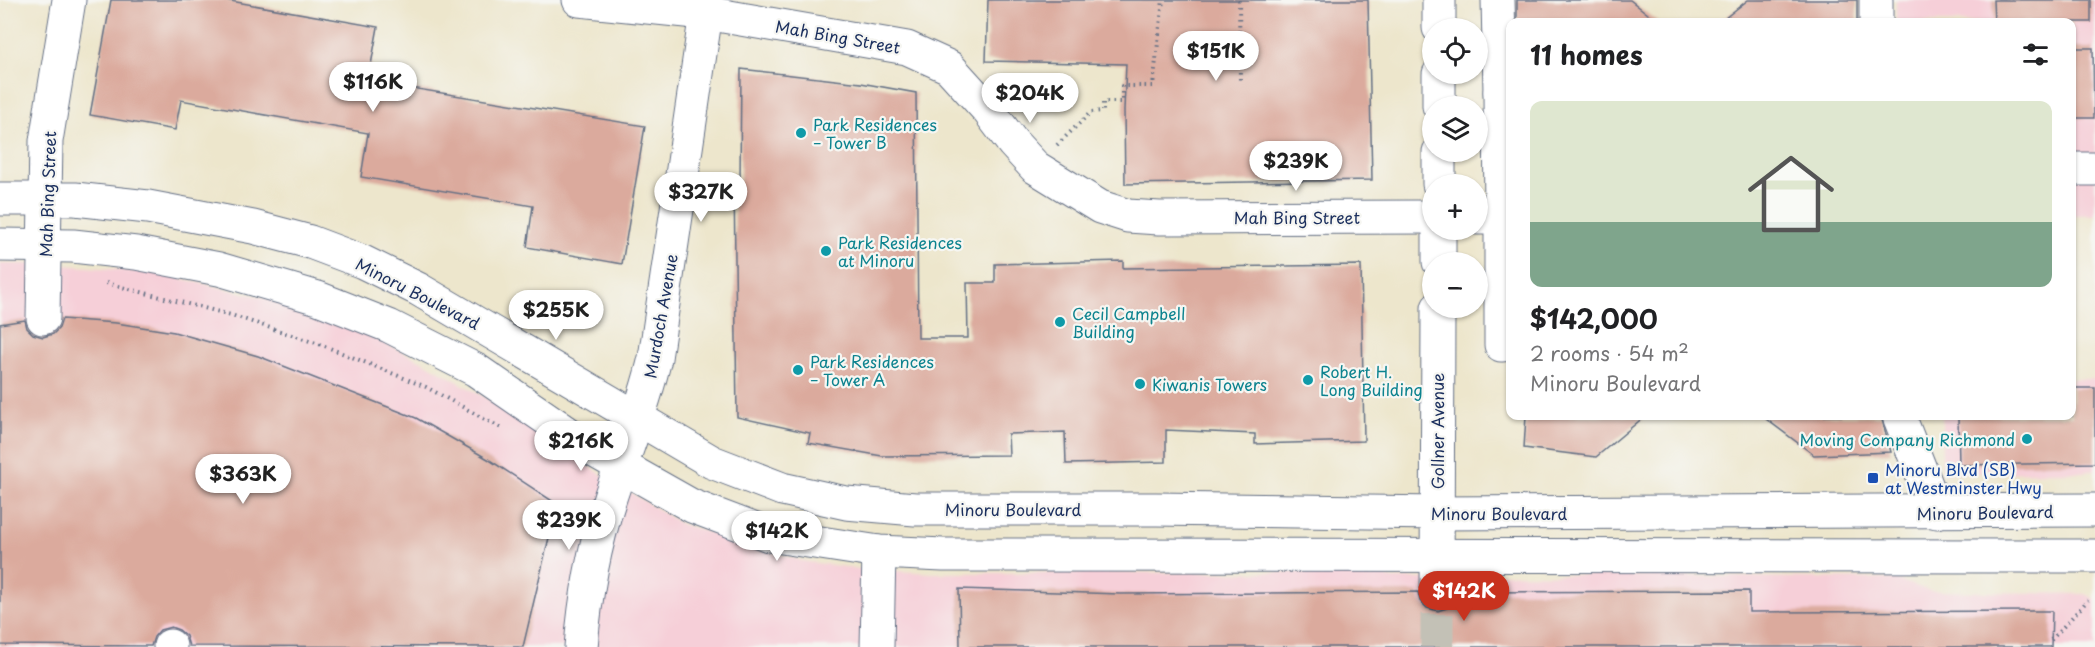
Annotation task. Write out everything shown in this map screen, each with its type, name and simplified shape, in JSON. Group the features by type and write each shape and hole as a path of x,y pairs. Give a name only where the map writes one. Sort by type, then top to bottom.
{"street":[{"name":"Mah Bing Street","path":"43,318 46,141 69,0"},
{"name":"Mah Bing Street","path":"579,0 706,13 907,48 950,68 1035,167 1100,207 1128,216 1159,218 1422,217"},
{"path":"1439,0 1439,18"},
{"path":"1498,0 1505,93 1489,218 1502,345 1506,344"},
{"path":"1876,0 1876,18"},
{"name":"Murdoch Avenue","path":"580,647 590,572 620,466 650,380 655,358 706,13"},
{"name":"Minoru Boulevard","path":"0,199 91,201 148,207 253,227 309,242 363,262 418,289 712,462 782,489 846,504 915,509 1156,509 1437,513 2095,510"},
{"path":"0,245 45,245 136,253 219,269 318,298 389,326 476,370 620,466 692,506 769,535 879,552 943,555 2095,556"},
{"name":"Gollner Avenue","path":"1437,592 1438,318"},
{"path":"1901,420 1937,512"},
{"path":"877,636 879,552"}],"path":[{"path":"1035,167 1091,112 1103,111 1103,102 1122,102 1122,86 1153,86 1163,0"},
{"path":"1239,0 1240,82"},
{"path":"102,282 231,315 322,345 426,387 511,433"},
{"path":"2051,640 2088,600"}],"shaded area":[{"path":"1896,0 2095,0 2095,215 2076,215 2076,18 1896,18"},
{"path":"0,264 52,264 157,273 287,303 368,335 424,362 500,406 572,456 681,524 802,561 860,569 932,573 1379,572 1390,579 1480,578 1500,574 1894,579 1930,591 2086,594 2095,599 2095,647 0,647"},
{"name":"Moving Company Richmond","path":"2076,379 2095,379 2095,470 2085,472 1942,473 1942,420 2076,420"}],"building":[{"path":"111,0 225,0 378,27 368,81 645,126 622,264 527,247 533,206 361,177 368,133 181,100 175,130 90,115"},
{"path":"988,0 1368,0 1372,180 1125,184 1126,64 986,61"},
{"path":"1517,0 1630,0 1653,18 1517,18"},
{"path":"1748,0 1857,0 1857,18 1725,18"},
{"path":"1993,0 2091,0 2091,22 2076,22 2076,18 1994,18"},
{"path":"2076,48 2093,48 2094,118 2076,118"},
{"path":"741,69 861,83 916,93 918,338 968,338 967,283 995,283 995,264 1123,261 1123,268 1361,265 1364,441 1255,444 1255,434 1166,430 1166,462 1066,464 1065,432 1008,434 1009,455 882,456 808,443 810,433 737,417 734,182 740,182"},
{"path":"62,319 116,323 174,332 258,356 416,418 488,459 557,504 523,647 189,646 186,636 171,627 160,630 151,646 0,645 0,324 25,320 27,328 33,334 43,337 53,334 59,328"},
{"name":"Moving Company Richmond","path":"2076,388 2095,388 2095,463 1959,465 1958,420 2076,420"},
{"path":"1526,420 1640,420 1596,457 1524,448"},
{"path":"1767,420 1882,420 1891,452 1814,455"},
{"path":"959,589 1120,594 1418,592 1420,601 1427,608 1438,611 1447,608 1453,602 1456,592 1749,591 1749,612 2052,611 2051,647 960,647"}],"tunnel":[{"path":"1437,592 1437,647"}],"place":[{"name":"Park Residences – Tower B","path":"801,133"},
{"name":"Park Residences at Minoru","path":"826,251"},
{"name":"Cecil Campbell Building","path":"1060,322"},
{"name":"Park Residences – Tower A","path":"798,370"},
{"name":"Robert H. Long Building","path":"1308,380"},
{"name":"Kiwanis Towers","path":"1140,384"},
{"name":"Moving Company Richmond","path":"2027,439"},
{"name":"Minoru Blvd (SB) at Westminster Hwy","path":"1873,478"}]}
